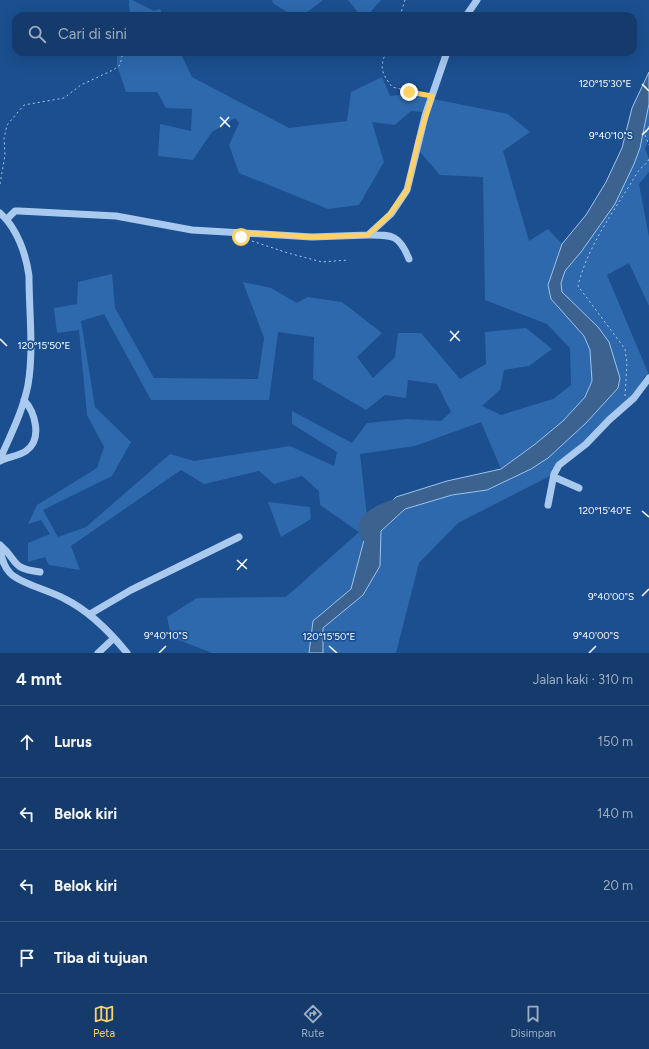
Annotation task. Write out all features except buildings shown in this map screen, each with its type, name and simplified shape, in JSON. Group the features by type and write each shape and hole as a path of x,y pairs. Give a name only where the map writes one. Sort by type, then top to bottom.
{"street":[{"path":"469,12 477,0"},
{"path":"368,235 390,214 407,190 418,142 446,56"},
{"path":"7,219 15,212 19,211 116,216 192,230 312,237 391,235 398,238 409,259"},
{"path":"0,214 7,219 24,252 29,276 30,361 28,386 24,400 0,460"},
{"path":"548,505 555,470 561,462 586,444 609,420 625,407 637,395 649,378"},
{"path":"0,460 25,452 30,448 35,434 36,423 33,412 24,400"},
{"path":"554,477 579,488"},
{"path":"90,614 131,590 239,536"},
{"path":"0,545 15,565 20,568 40,572"},
{"path":"0,551 3,562 10,573 19,580 37,586 65,599 90,614 127,653"},
{"path":"98,653 114,638"}],"path":[{"path":"401,12 405,0"},
{"path":"0,184 5,155 4,138 7,125 24,105 64,98 81,85 113,70 120,65 121,56"},
{"path":"384,56 381,64 384,76 392,87 432,96"},
{"path":"649,126 645,135 649,145"},
{"path":"625,407 627,362 625,349 578,286 582,272 605,223 622,199 639,170 649,159"},
{"path":"246,239 288,253 322,262 348,260"}],"shaded area":[{"path":"129,0 132,0 154,11 160,9 161,12 130,12"},
{"path":"272,0 323,0 306,12 287,12 273,3"},
{"path":"348,0 381,0 370,12 358,12"},
{"path":"117,56 182,56 192,77 289,128 347,121 351,92 382,77 390,96 409,94 508,114 530,132 503,151 529,241 548,229 562,244 548,285 552,299 584,336 590,350 592,381 585,397 563,421 534,445 501,469 481,422 415,446 360,454 368,525 351,589 313,621 309,653 212,653 171,637 167,617 197,598 286,597 359,532 320,505 319,491 302,476 274,484 259,471 204,484 181,470 71,546 80,570 49,565 45,557 28,562 28,543 50,534 41,520 28,524 37,505 97,468 104,447 87,415 79,330 57,333 54,308 77,304 78,282 112,274 115,308 154,378 258,379 264,338 243,282 271,288 297,303 307,297 342,302 382,333 357,357 373,378 395,357 398,333 421,333 460,379 486,364 485,332 526,328 552,349 529,366 504,370 500,390 482,406 501,415 553,399 571,385 570,348 547,324 485,300 483,177 440,175 414,145 423,112 411,111 395,125 372,122 384,162 359,205 328,209 239,173 229,145 239,123 235,118 212,132 193,160 158,156 160,124 191,131 192,109 166,108 157,92 126,92 117,65","holes":["104,314 151,400 269,400 278,332 314,337 313,379 366,410 385,395 406,398 408,380 437,384 451,412 441,421 407,419 367,423 352,443 292,411 292,424 337,452 334,466 290,446 194,461 170,454 86,527 58,537 43,510 112,476 131,442 95,407 81,321"]},
{"path":"649,72 649,104 640,148 634,164 615,204 581,252 565,271 561,283 562,292 598,327 609,342 620,378 618,388 586,423 548,458 531,469 487,490 452,495 405,509 381,531 380,566 363,595 323,628 323,653 309,653 313,621 351,589 368,525 396,497 447,481 501,469 534,445 563,421 585,397 592,381 590,350 584,336 551,299 548,285 562,244 586,215 606,182 622,148 632,108"},
{"path":"649,104 649,139 645,149 649,159 649,172 639,184 649,237 649,306 629,263 607,275 649,375 644,377 635,395 552,475 458,523 419,563 396,653 323,653 323,628 363,595 380,566 381,531 405,509 452,495 487,490 531,469 548,458 586,423 620,378 609,342 598,327 561,292 561,283 565,271 581,252 615,204"},
{"path":"268,502 310,507 311,519 281,537"}],"waterway":[{"path":"374,545 365,532 364,527 366,522 375,514 396,505"}],"route":[{"path":"241,237 236,232 312,237 356,237 368,235 378,228 401,201 407,190 418,142 432,96 409,92"}]}
